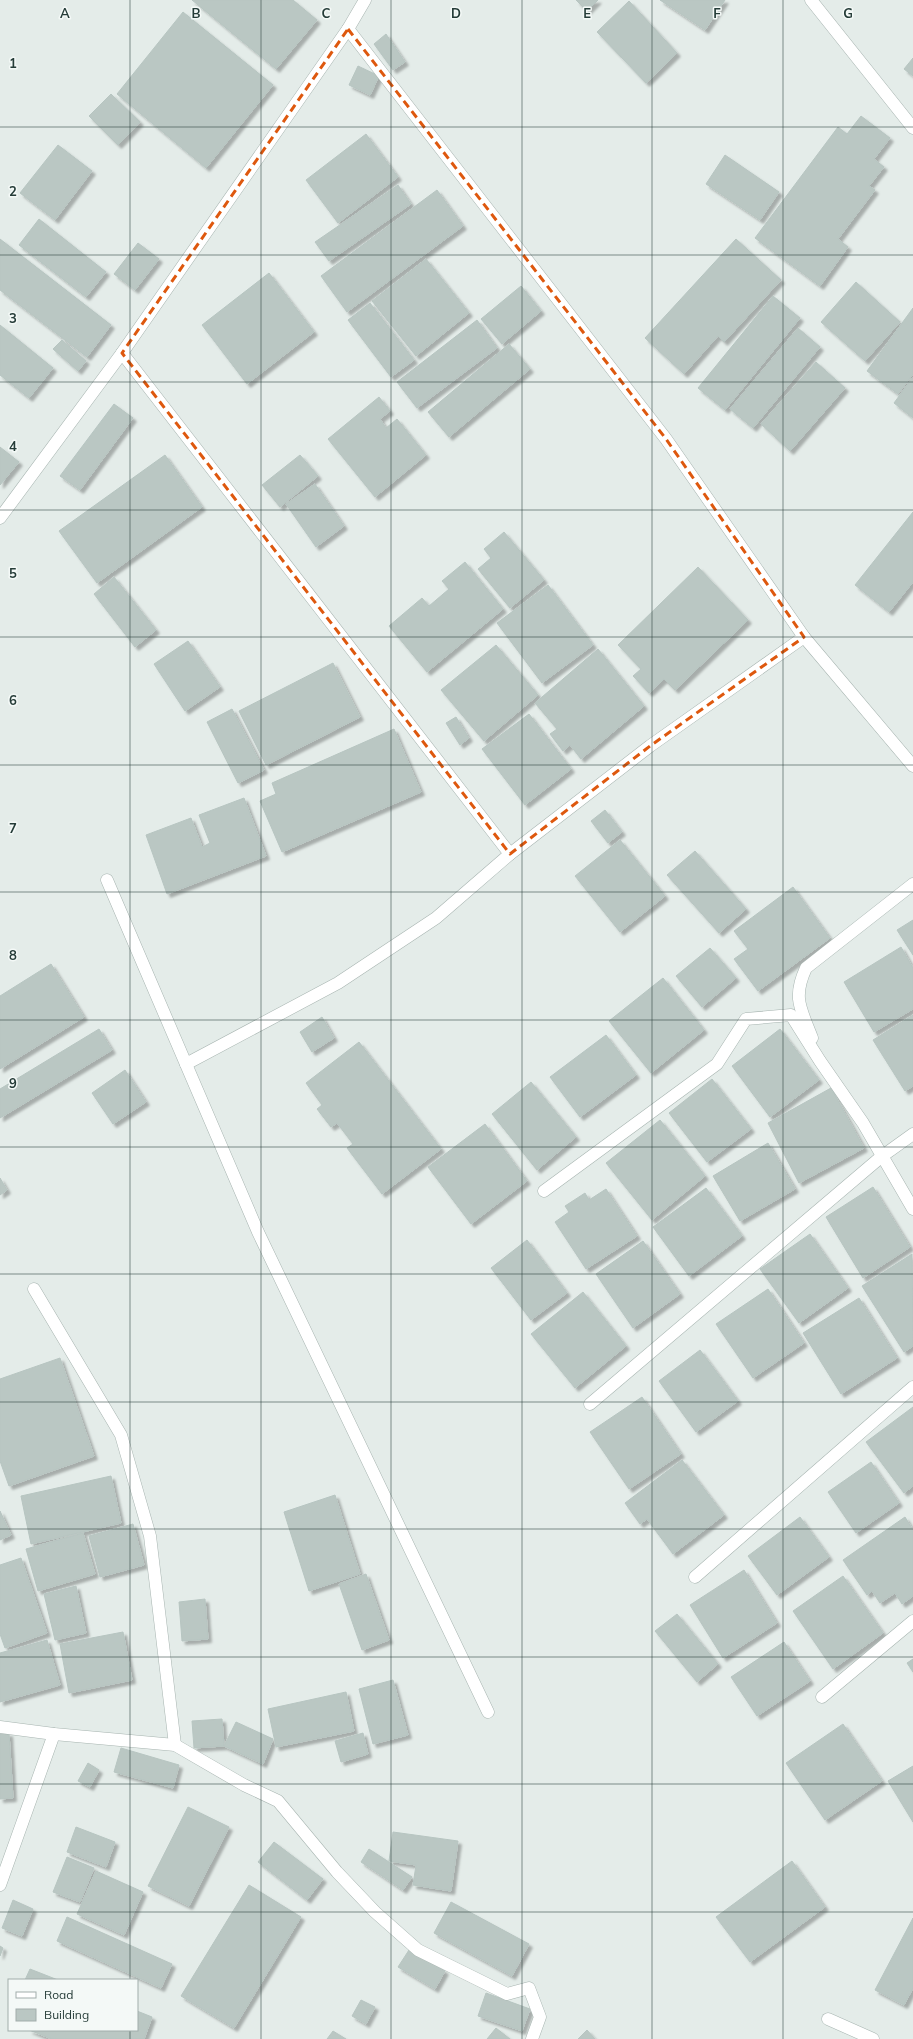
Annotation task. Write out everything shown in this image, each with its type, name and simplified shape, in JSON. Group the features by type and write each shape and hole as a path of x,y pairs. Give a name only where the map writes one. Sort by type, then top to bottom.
{"street":[{"path":"0,518 122,353 348,29 365,0"},
{"path":"811,0 913,128"},
{"path":"348,29 666,439 804,637 913,766"},
{"path":"122,353 510,854"},
{"path":"186,1064 338,983 436,918 510,854 650,746 804,637"},
{"path":"108,880 258,1232 488,1712"},
{"path":"820,1061 798,1000 799,983 806,968 913,884"},
{"path":"544,1191 717,1064 746,1019 792,1014 820,1061 862,1123 913,1209"},
{"path":"590,1404 881,1156 913,1134"},
{"path":"34,1289 121,1435 150,1536 175,1744"},
{"path":"695,1577 913,1387"},
{"path":"822,1697 913,1621"},
{"path":"0,1727 54,1734 175,1744 244,1785 278,1801 337,1872 375,1912 418,1950 508,1994 529,1988 540,2017 532,2039"},
{"path":"0,1885 54,1734"},
{"path":"828,2019 873,2039"}],"highlighted area":[{"path":"348,29 666,439 804,637 650,746 510,854 122,353"}],"building":[{"path":"192,0 293,0 317,20 276,69"},
{"path":"576,0 598,0 587,11"},
{"path":"660,0 725,0 705,30"},
{"path":"629,1 677,53 646,83 597,32"},
{"path":"183,12 273,85 206,168 117,94"},
{"path":"386,34 405,62 393,70 374,44"},
{"path":"913,58 913,76 904,69"},
{"path":"358,66 379,76 370,95 349,85"},
{"path":"111,94 140,122 118,145 89,116"},
{"path":"861,116 890,138 874,159 884,167 869,186 875,190 838,239 848,247 820,286 755,238 838,127 847,134"},
{"path":"366,134 398,177 338,223 306,180"},
{"path":"58,145 92,171 55,220 20,193"},
{"path":"725,155 779,192 760,220 706,184"},
{"path":"398,185 411,204 329,261 315,242"},
{"path":"437,190 463,226 347,312 321,276"},
{"path":"39,219 106,272 86,297 19,245"},
{"path":"0,239 111,325 87,357 0,290"},
{"path":"736,239 781,280 724,342 718,336 684,374 645,338"},
{"path":"138,243 159,259 135,290 114,274"},
{"path":"426,259 469,313 416,356 372,301"},
{"path":"269,273 314,332 247,384 202,325"},
{"path":"856,282 900,322 865,361 821,322"},
{"path":"521,286 541,311 502,344 481,319"},
{"path":"773,296 800,318 725,410 698,388"},
{"path":"370,303 414,360 391,377 348,320"},
{"path":"913,308 913,374 898,394 867,371"},
{"path":"477,320 497,348 417,408 397,382"},
{"path":"0,325 53,368 29,398 0,375"},
{"path":"798,328 820,347 753,428 730,409"},
{"path":"62,340 86,361 78,371 53,349"},
{"path":"509,344 530,369 449,437 428,412"},
{"path":"816,362 845,388 790,451 761,424"},
{"path":"913,377 913,418 894,403"},
{"path":"379,397 390,411 380,419 386,428 397,419 426,455 375,497 328,439"},
{"path":"114,404 133,418 80,490 60,476"},
{"path":"0,447 19,462 0,485"},
{"path":"165,455 202,507 97,583 59,531"},
{"path":"300,455 318,476 280,507 262,485"},
{"path":"315,484 344,526 316,547 286,504"},
{"path":"913,512 913,582 889,612 855,585"},
{"path":"504,532 544,580 510,608 478,569 491,558 484,549"},
{"path":"465,562 503,609 427,672 389,626 422,598 429,606 449,589 442,581"},
{"path":"698,567 748,620 675,690 664,679 649,693 633,676 641,669 618,645"},
{"path":"114,577 156,630 135,647 94,594"},
{"path":"548,585 593,645 542,683 497,623"},
{"path":"188,641 220,687 185,711 154,664"},
{"path":"496,645 538,695 484,741 441,690"},
{"path":"598,649 644,706 581,759 570,745 563,751 550,734 557,729 535,703"},
{"path":"333,663 360,717 266,765 239,711"},
{"path":"232,709 264,770 238,783 207,722"},
{"path":"529,714 571,769 525,805 482,749"},
{"path":"456,717 469,738 460,745 446,723"},
{"path":"394,729 421,792 282,852 260,801 276,794 272,783"},
{"path":"244,798 266,856 167,894 146,835 191,818 202,847 210,843 199,815"},
{"path":"605,810 622,832 608,843 591,821"},
{"path":"620,840 665,896 620,932 575,876"},
{"path":"695,851 746,909 719,933 667,875"},
{"path":"793,887 830,938 758,991 734,959 748,949 734,931"},
{"path":"913,920 913,955 897,930"},
{"path":"901,947 913,968 913,1009 874,1032 844,982"},
{"path":"710,948 736,978 702,1007 676,976"},
{"path":"51,964 84,1017 0,1069 0,996"},
{"path":"663,978 704,1030 651,1073 609,1021"},
{"path":"913,1015 913,1086 905,1091 873,1040"},
{"path":"322,1017 334,1038 312,1052 300,1032"},
{"path":"99,1029 112,1050 0,1118 0,1089"},
{"path":"780,1029 819,1080 770,1117 732,1066"},
{"path":"606,1035 636,1075 580,1117 550,1077"},
{"path":"359,1042 441,1149 382,1194 347,1148 353,1144 337,1123 331,1127 317,1109 322,1105 306,1083"},
{"path":"125,1070 146,1102 113,1124 92,1093"},
{"path":"712,1079 751,1129 707,1162 669,1113"},
{"path":"531,1082 576,1137 537,1170 492,1114"},
{"path":"831,1088 864,1148 799,1183 768,1123"},
{"path":"660,1120 705,1176 652,1220 606,1163"},
{"path":"485,1124 527,1181 471,1224 428,1167"},
{"path":"768,1143 795,1189 740,1221 713,1176"},
{"path":"0,1178 7,1190 0,1195"},
{"path":"873,1187 910,1247 863,1278 826,1217"},
{"path":"706,1188 742,1236 689,1276 653,1227"},
{"path":"606,1189 637,1236 586,1269 555,1222 569,1212 565,1206 585,1193 589,1200"},
{"path":"810,1234 848,1288 799,1323 760,1269"},
{"path":"527,1240 567,1293 531,1320 491,1268"},
{"path":"643,1241 680,1294 633,1328 596,1274"},
{"path":"912,1254 913,1346 904,1352 862,1286"},
{"path":"768,1289 804,1343 753,1378 716,1324"},
{"path":"583,1292 626,1346 575,1388 531,1334"},
{"path":"859,1298 897,1358 841,1394 803,1333"},
{"path":"700,1350 738,1401 696,1432 659,1381"},
{"path":"60,1358 94,1456 9,1486 0,1461 0,1379"},
{"path":"642,1397 681,1454 629,1489 590,1432"},
{"path":"913,1407 913,1486 904,1493 866,1442"},
{"path":"682,1460 724,1515 673,1554 647,1519 640,1524 625,1503"},
{"path":"871,1462 899,1503 856,1533 828,1492"},
{"path":"111,1476 121,1523 31,1544 21,1496"},
{"path":"335,1495 360,1574 309,1591 284,1512"},
{"path":"0,1511 11,1535 0,1540"},
{"path":"800,1517 829,1557 777,1595 748,1556"},
{"path":"905,1517 913,1530 913,1596 902,1604 895,1593 880,1603 872,1591 867,1595 843,1560"},
{"path":"133,1524 144,1565 100,1577 89,1536"},
{"path":"83,1533 95,1574 38,1591 26,1549"},
{"path":"21,1558 47,1633 5,1648 0,1634 0,1565"},
{"path":"744,1570 777,1623 723,1658 690,1605"},
{"path":"366,1574 389,1640 362,1650 339,1584"},
{"path":"843,1576 883,1633 833,1669 793,1611"},
{"path":"76,1586 86,1633 55,1640 44,1594"},
{"path":"205,1599 208,1639 182,1641 179,1602"},
{"path":"677,1614 718,1664 697,1682 655,1631"},
{"path":"123,1632 132,1680 69,1693 60,1644"},
{"path":"47,1640 60,1685 0,1702 0,1653"},
{"path":"784,1642 810,1681 757,1716 731,1677"},
{"path":"913,1659 913,1672 907,1663"},
{"path":"393,1680 408,1735 373,1744 359,1689"},
{"path":"346,1692 354,1731 276,1747 268,1709"},
{"path":"222,1719 224,1746 194,1748 192,1721"},
{"path":"236,1722 273,1739 263,1764 224,1746"},
{"path":"843,1724 882,1781 825,1820 786,1763"},
{"path":"9,1733 13,1798 0,1799 0,1734"},
{"path":"363,1733 368,1754 341,1762 335,1741"},
{"path":"121,1748 179,1765 173,1788 114,1772"},
{"path":"88,1763 99,1770 90,1787 78,1781"},
{"path":"913,1766 913,1822 888,1781"},
{"path":"188,1807 229,1827 189,1906 148,1886"},
{"path":"76,1827 115,1842 106,1867 67,1852"},
{"path":"393,1832 458,1841 451,1891 413,1885 416,1865 389,1861"},
{"path":"274,1842 323,1879 307,1900 258,1862"},
{"path":"369,1849 412,1877 403,1890 361,1862"},
{"path":"67,1857 94,1868 80,1902 53,1892"},
{"path":"792,1861 825,1907 750,1962 716,1917"},
{"path":"96,1871 143,1892 124,1935 77,1914"},
{"path":"249,1885 301,1917 234,2028 181,1996"},
{"path":"13,1900 33,1909 22,1936 2,1928"},
{"path":"451,1902 529,1944 512,1976 434,1933"},
{"path":"67,1917 172,1964 161,1988 57,1941"},
{"path":"913,1918 913,1988 904,2005 875,1990"},
{"path":"0,1946 3,1948 0,1956"},
{"path":"409,1950 445,1971 435,1989 398,1967"},
{"path":"30,1969 55,1979 25,1979"},
{"path":"486,1993 530,2009 522,2031 478,2016"},
{"path":"361,2000 375,2007 366,2024 352,2016"},
{"path":"138,2011 152,2017 144,2039 52,2039 32,2031 138,2031"},
{"path":"496,2028 510,2039 487,2039"},
{"path":"587,2030 595,2039 578,2039"},
{"path":"333,2031 346,2039 327,2039"}]}
